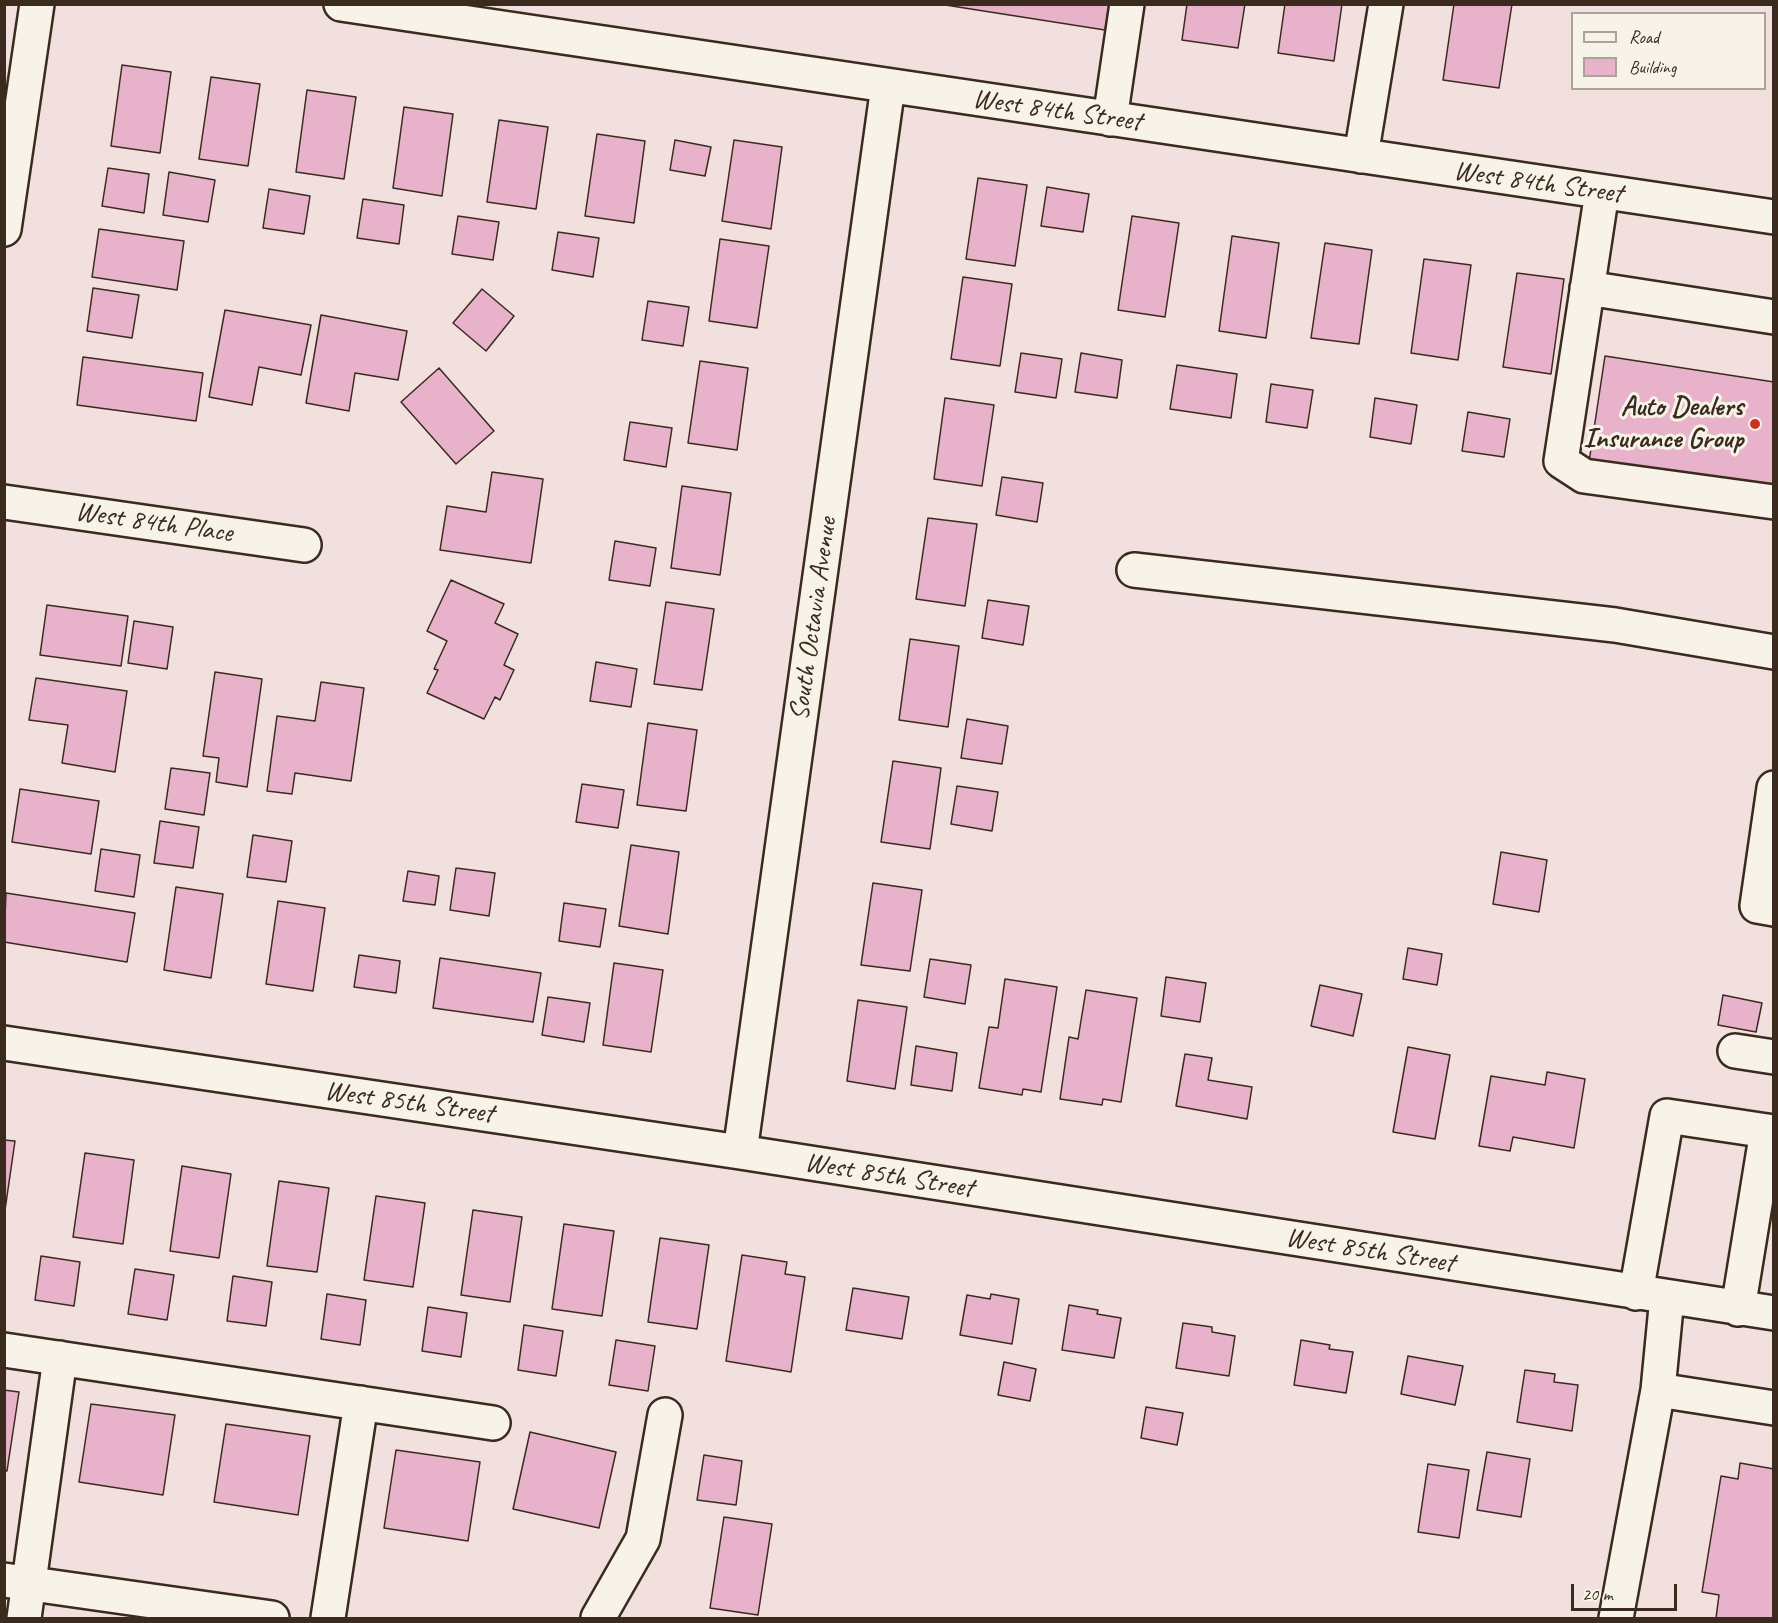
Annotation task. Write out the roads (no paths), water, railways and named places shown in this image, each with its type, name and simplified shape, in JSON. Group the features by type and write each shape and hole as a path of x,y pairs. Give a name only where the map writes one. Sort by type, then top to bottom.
{"street":[{"path":"6,211 14,103 37,4"},
{"name":"West 84th Street","path":"341,4 376,7 888,86 1773,217"},
{"path":"1110,119 1127,4"},
{"path":"1361,156 1386,4"},
{"name":"South Octavia Avenue","path":"740,1152 888,86"},
{"path":"1602,192 1561,461 1584,476 1773,502"},
{"path":"1587,288 1773,317"},
{"name":"West 84th Place","path":"4,502 304,545"},
{"path":"1134,570 1603,624 1773,652"},
{"path":"1773,788 1757,906 1773,909"},
{"name":"West 85th Street","path":"4,1043 740,1152 1773,1313"},
{"path":"1735,1051 1773,1058"},
{"path":"1616,1618 1658,1390 1651,1295 1667,1116 1770,1131 1762,1239 1738,1309"},
{"path":"4,1350 493,1423"},
{"path":"24,1618 16,1581 60,1358"},
{"path":"1658,1390 1773,1408"},
{"path":"328,1618 361,1403"},
{"path":"598,1618 643,1539 665,1415"},
{"path":"16,1581 272,1618"}],"place":[{"name":"Auto Dealers Insurance Group","path":"1755,424"}]}
